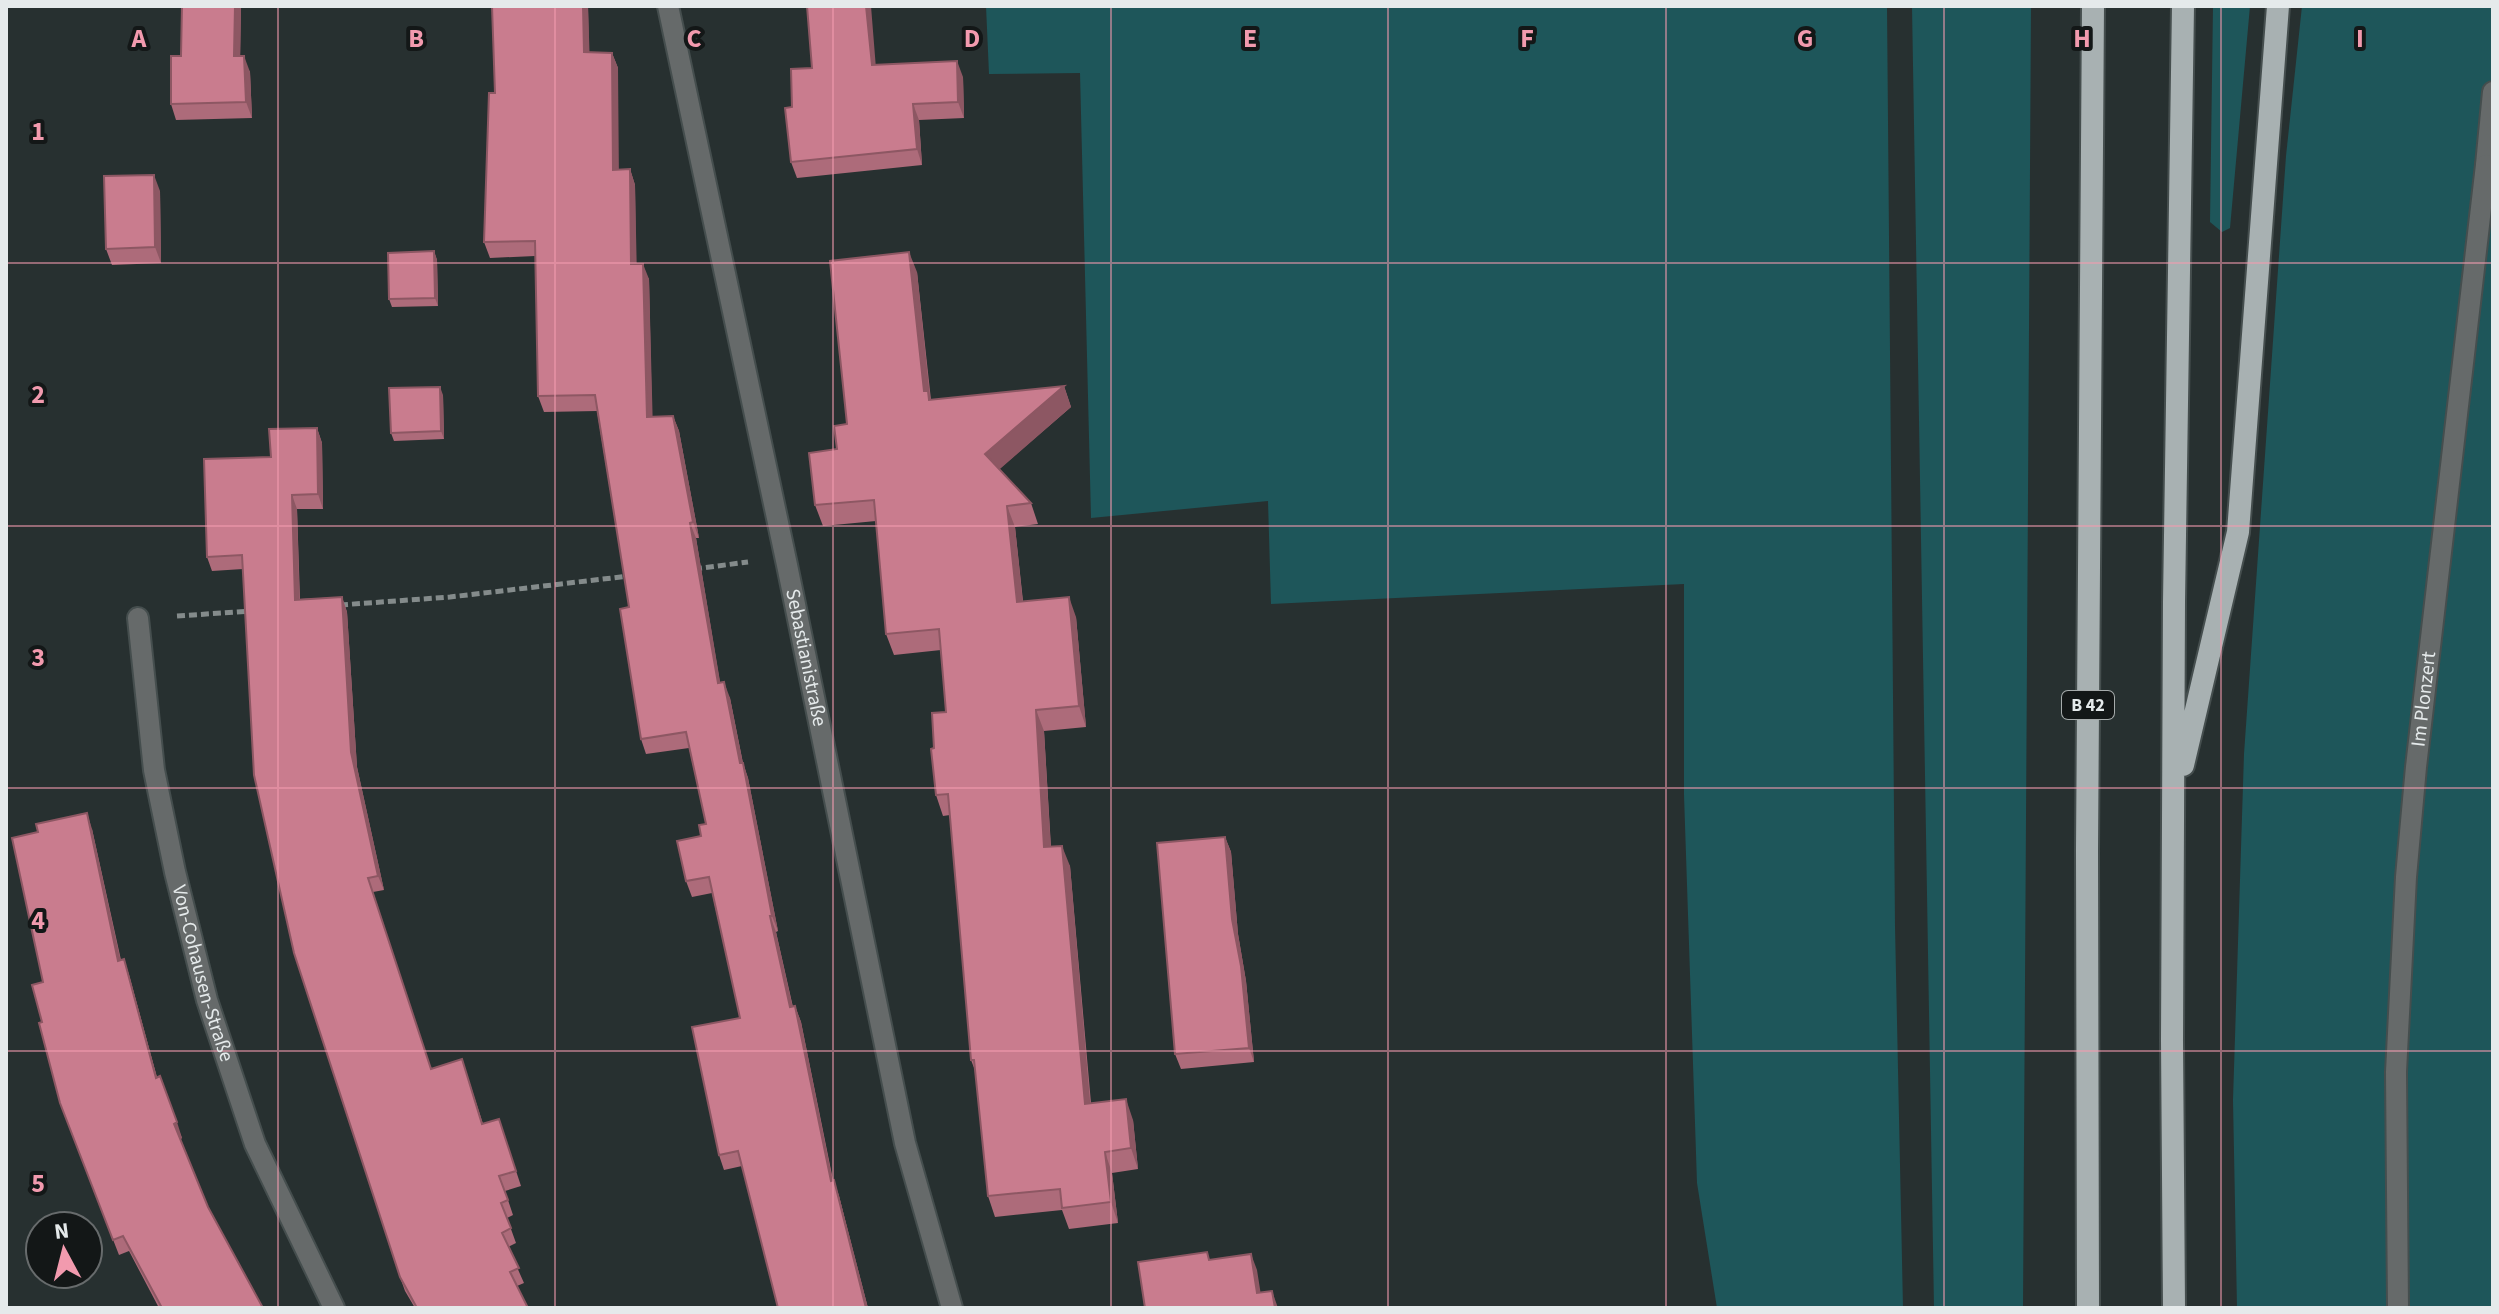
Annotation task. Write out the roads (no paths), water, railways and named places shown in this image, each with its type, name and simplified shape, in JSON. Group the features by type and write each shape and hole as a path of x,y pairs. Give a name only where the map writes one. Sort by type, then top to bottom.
{"highway":[{"name":"B 42","path":"2088,1308 2087,834 2093,6"},
{"path":"2174,1308 2174,602 2183,6"},
{"path":"2175,802 2238,532 2278,6"}],"street":[{"name":"Sebastianistraße","path":"668,6 905,1143 952,1308"},
{"name":"Im Plonzert","path":"2398,1308 2396,1072 2406,877 2493,92"},
{"name":"Von-Cohausen-Straße","path":"138,618 154,770 175,872 207,1000 255,1144 334,1308"}]}
